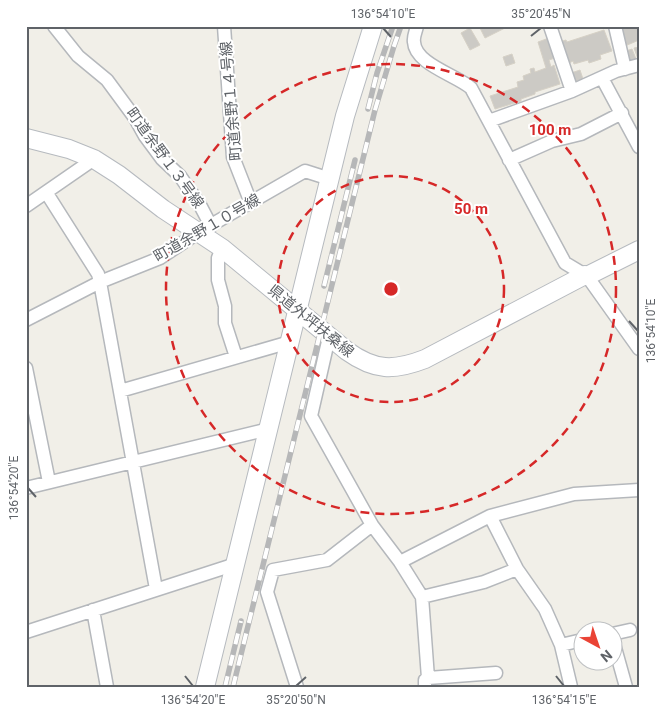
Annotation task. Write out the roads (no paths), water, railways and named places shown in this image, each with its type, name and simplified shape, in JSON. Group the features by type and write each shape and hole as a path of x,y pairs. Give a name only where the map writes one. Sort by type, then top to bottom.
{"main road":[{"path":"205,687 345,116 373,26"},
{"name":"県道外坪扶桑線","path":"26,138 69,149 94,159 119,175 163,209 205,229 222,248 329,337 359,360 370,365 387,368 404,366 425,359 586,275 639,250"}],"street":[{"name":"町道余野１３号線","path":"54,26 78,56 107,80 135,118 162,160 180,176 200,205 205,229"},
{"name":"町道余野１４号線","path":"224,26 233,157 251,202"},
{"path":"417,26 414,43 419,54 429,63 465,82 471,88 565,263 586,275 639,349"},
{"path":"550,26 572,91"},
{"path":"615,26 625,69"},
{"path":"489,121 639,65"},
{"path":"602,78 639,147"},
{"path":"509,160 552,141 581,134 622,113"},
{"path":"26,206 94,159"},
{"name":"町道余野１０号線","path":"26,320 100,282 160,258 205,229 305,171 330,179"},
{"path":"46,192 98,274 156,589"},
{"path":"222,248 218,258 218,280 225,306 225,323 236,357"},
{"path":"329,337 311,416 372,525 400,562 422,597 426,682 496,673"},
{"path":"120,392 290,342"},
{"path":"26,368 49,482"},
{"path":"26,488 269,429"},
{"path":"400,562 490,516 574,494 639,490"},
{"path":"490,516 517,569 544,609 561,645 571,687"},
{"path":"297,687 267,592 273,570 327,560 372,525"},
{"path":"26,632 236,564"},
{"path":"422,597 484,582 517,569"},
{"path":"93,610 107,687"},
{"path":"622,632 630,630"},
{"path":"561,645 572,642"},
{"path":"621,670 626,687"}],"railway":[{"path":"368,109 377,73 393,26"},
{"path":"233,687 375,110 401,26"},
{"path":"324,286 355,160"},
{"path":"225,687 241,621"}]}
